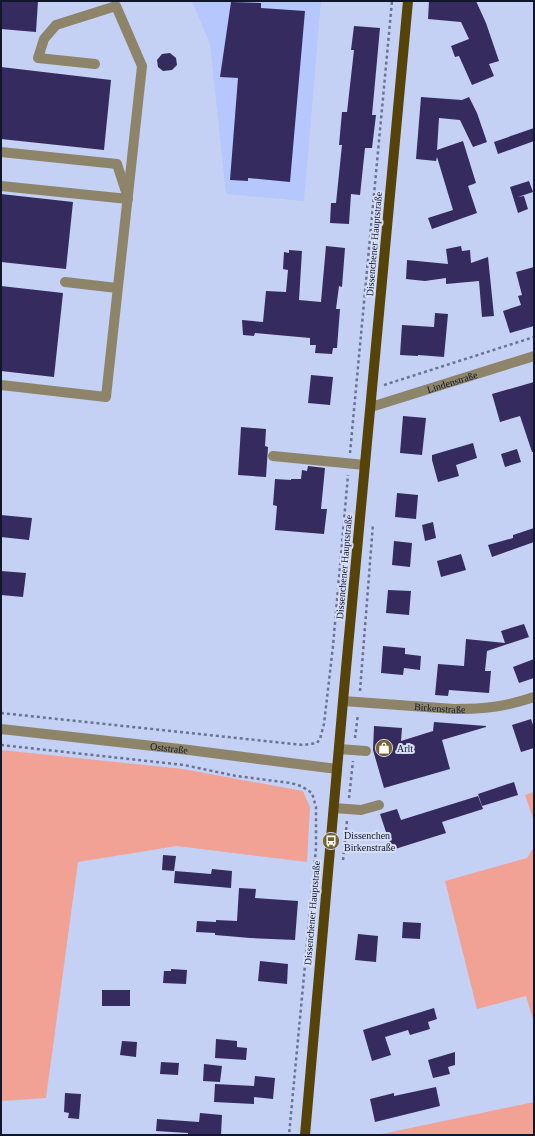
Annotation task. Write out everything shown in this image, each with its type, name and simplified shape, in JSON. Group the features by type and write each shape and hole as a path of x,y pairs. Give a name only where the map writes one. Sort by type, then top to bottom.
{"main road":[{"name":"Dissenchener Hauptstraße","path":"305,1135 343,701 408,1"}],"street":[{"path":"1,385 106,397 142,66 116,6 56,25 44,39 38,58 96,64"},
{"path":"1,152 117,164 128,199"},
{"path":"1,186 128,199"},
{"path":"65,282 117,288"},
{"name":"Lindenstraße","path":"370,407 534,356"},
{"path":"273,456 365,465"},
{"name":"Birkenstraße","path":"343,701 472,709 502,706 534,697"},
{"name":"Oststraße","path":"1,729 203,751 337,769"},
{"path":"339,749 366,752"},
{"path":"334,808 361,810 379,805"}],"path":[{"path":"1,713 303,745 317,742 320,739 324,724 333,646 392,1"},
{"path":"384,385 534,337"},
{"path":"1,745 184,765 236,776 291,783 301,786 312,793 316,807 316,848 289,1135"}],"shaded area":[{"path":"192,1 321,1 304,201 226,194 210,44"},
{"path":"1,750 183,769 303,791 310,807 307,862 177,846 78,862 46,1098 2,1101 1,1105"},
{"path":"534,792 534,821 525,795"},
{"path":"534,847 533,1019 526,996 477,1009 445,881 527,858"},
{"path":"534,1102 534,1135 377,1135"}],"building":[{"path":"2,1 38,1 36,32 1,29"},
{"path":"429,1 476,1 486,23 499,61 489,64 494,76 472,85 459,56 455,57 451,46 469,39 461,22 428,19"},
{"path":"231,2 261,3 261,8 305,11 290,182 248,178 248,181 230,180 238,78 220,77"},
{"path":"354,26 380,28 372,115 376,115 372,148 365,148 360,195 351,194 349,224 330,223 331,203 336,203 342,145 339,145 342,112 347,112 354,50 351,50"},
{"path":"170,53 176,58 177,65 172,70 163,71 158,67 157,60 162,54"},
{"path":"1,67 111,80 104,150 1,139"},
{"path":"421,97 462,100 469,97 477,113 487,142 473,147 460,120 439,118 437,150 463,141 476,183 468,186 477,213 432,229 428,218 453,210 437,157 436,161 416,159"},
{"path":"534,128 534,141 498,154 494,142"},
{"path":"529,181 533,192 518,197 524,196 528,209 518,213 510,187"},
{"path":"1,194 73,202 66,269 1,262"},
{"path":"326,246 345,248 342,287 339,286 336,309 340,309 337,348 333,348 332,354 315,353 316,345 310,345 310,338 255,333 254,336 243,335 242,320 263,322 266,291 286,292 288,270 283,269 284,252 289,253 289,250 302,251 299,300 321,302"},
{"path":"461,246 462,251 470,250 471,263 488,257 494,316 482,317 479,281 446,284 446,278 425,281 406,279 407,260 448,264 446,249"},
{"path":"534,267 534,326 510,333 503,311 521,305 518,296 522,295 516,272"},
{"path":"1,286 63,293 54,377 1,371"},
{"path":"435,313 448,314 444,357 400,355 402,325 434,327"},
{"path":"311,375 333,377 330,405 308,403"},
{"path":"534,382 534,452 532,452 520,416 500,422 492,394"},
{"path":"403,416 426,418 422,455 400,453"},
{"path":"241,427 266,429 265,446 268,447 266,477 238,475"},
{"path":"473,443 477,458 456,465 459,476 438,482 432,455"},
{"path":"517,449 521,462 505,467 501,454"},
{"path":"308,466 325,468 321,509 327,509 324,534 275,530 277,506 273,505 275,479 301,479 302,470 307,471"},
{"path":"397,493 418,495 416,519 395,517"},
{"path":"1,515 32,518 29,540 1,537"},
{"path":"433,522 436,538 425,541 422,525"},
{"path":"534,528 534,542 492,557 488,545 513,538 513,535"},
{"path":"394,541 412,543 410,567 392,565"},
{"path":"461,554 466,570 441,577 437,561"},
{"path":"1,571 26,573 23,597 1,595"},
{"path":"388,590 411,591 409,615 386,613"},
{"path":"524,624 529,637 487,651 485,671 491,671 489,693 449,690 448,696 435,695 438,664 464,666 466,639 505,643 501,631"},
{"path":"383,646 405,648 405,654 421,656 420,670 404,668 403,675 381,673"},
{"path":"534,659 534,678 519,683 513,667"},
{"path":"531,719 534,728 534,748 521,752 512,725"},
{"path":"434,722 486,727 442,740 450,769 384,788 373,750 374,726 402,728 401,741 433,731"},
{"path":"514,782 518,795 482,806 478,794"},
{"path":"478,796 483,809 442,822 446,833 392,850 380,814 397,809 401,820"},
{"path":"163,855 176,856 174,871 162,870"},
{"path":"212,869 232,871 231,888 174,883 175,871 211,874"},
{"path":"239,888 256,889 255,898 298,901 295,940 250,938 196,932 197,921 237,921"},
{"path":"403,922 421,923 420,939 402,938"},
{"path":"358,934 378,936 376,962 355,960"},
{"path":"260,961 288,964 287,984 258,981"},
{"path":"171,969 187,970 186,984 163,983 164,971 171,971"},
{"path":"102,990 130,990 130,1006 102,1006"},
{"path":"434,1008 437,1019 428,1022 430,1029 410,1035 408,1030 385,1037 391,1055 372,1061 363,1030"},
{"path":"216,1039 237,1041 237,1047 247,1048 246,1060 215,1058"},
{"path":"122,1041 137,1042 136,1057 120,1055"},
{"path":"455,1052 455,1065 448,1067 450,1074 433,1078 428,1060"},
{"path":"161,1062 179,1063 178,1075 160,1074"},
{"path":"204,1064 222,1066 220,1082 203,1081"},
{"path":"255,1076 275,1078 273,1099 254,1097 254,1104 214,1102 215,1084 254,1086"},
{"path":"436,1087 440,1106 375,1122 370,1099 394,1093 394,1096"},
{"path":"65,1093 81,1094 79,1119 68,1118 69,1113 64,1112"},
{"path":"200,1113 222,1115 221,1135 188,1135 188,1133 156,1131 157,1119 199,1122"}],"place":[{"name":"Arlt","path":"384,748"},
{"name":"Dissenchen Birkenstraße","path":"331,841"}]}
